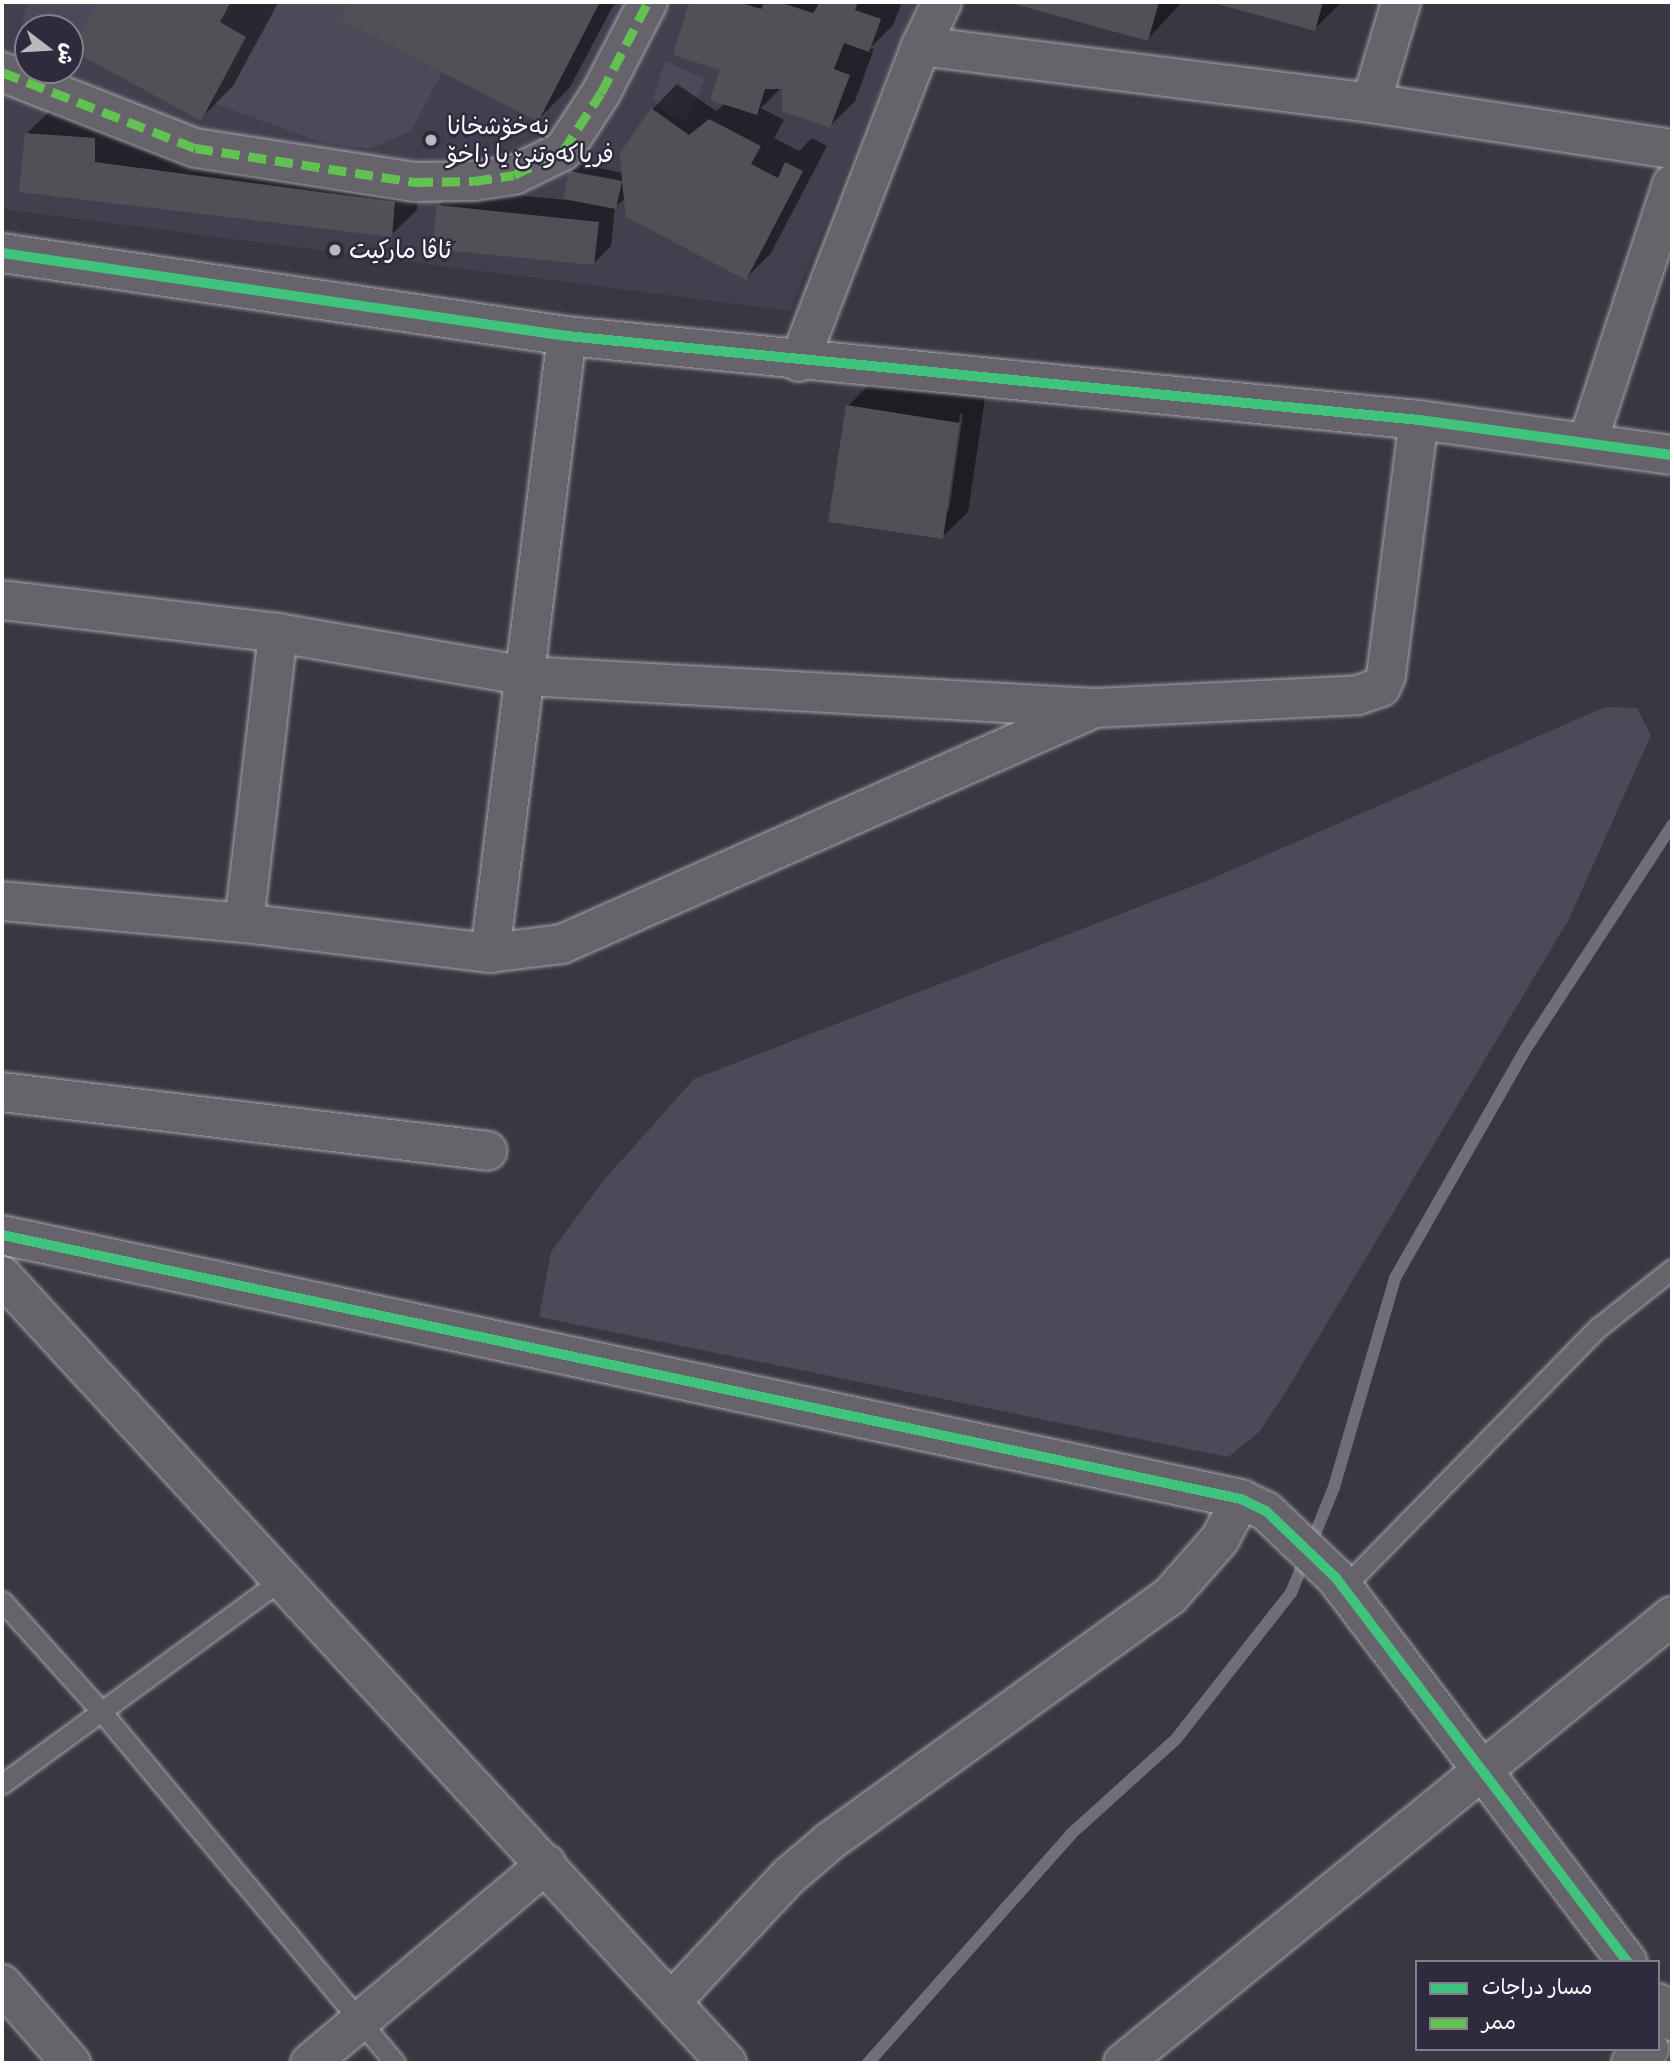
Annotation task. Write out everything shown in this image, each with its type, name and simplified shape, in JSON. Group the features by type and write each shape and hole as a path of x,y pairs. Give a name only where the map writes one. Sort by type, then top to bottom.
{"street":[{"path":"2,72 195,148 415,182 474,181 514,175 563,151 601,93 648,2"},
{"path":"800,362 921,46 942,2"},
{"path":"1371,103 1401,2"},
{"path":"921,46 1371,103 1672,149"},
{"path":"1588,441 1672,184"},
{"path":"2,253 567,336 800,362 1419,420 1588,441 1672,455"},
{"path":"490,953 567,336"},
{"path":"2,600 278,632 526,676 1095,708 1359,695 1381,687 1386,676 1419,420"},
{"path":"244,923 278,632"},
{"path":"2,901 244,923 490,953 562,944 1095,708"},
{"path":"2,1092 487,1152"},
{"path":"2,1236 1254,1505 1339,1583 1625,1960"},
{"path":"2,1276 727,2063"},
{"path":"672,2001 789,1876 830,1841 1170,1596 1254,1505"},
{"path":"1124,2063 1480,1768 1672,1616"},
{"path":"310,2063 361,2024 546,1864"},
{"path":"2,1984 71,2063"},
{"path":"1660,2006 1672,2021"},
{"path":"1631,2063 1646,2051"}],"lane":[{"path":"1339,1583 1599,1326 1672,1269"},
{"path":"2,1784 283,1578"},
{"path":"2,1601 100,1710 395,2063"}],"shaded area":[{"name":"نه‌خۆشخانا فرياكه‌وتنێ يا زاخۆ","path":"2,2 916,2 790,311 2,209"},
{"path":"28,2 97,2 84,26 84,14 25,14"},
{"path":"231,2 349,2 340,19 442,72 411,131 370,149 320,142 211,102 246,37 220,22"},
{"path":"665,61 705,79 687,121 667,114 653,99"},
{"path":"1605,707 1637,708 1651,735 1569,919 1285,1393 1259,1432 1228,1457 539,1317 551,1252 604,1180 694,1079 1211,879"}],"building":[{"path":"97,2 231,2 220,22 246,37 201,121 84,57 84,26"},
{"path":"349,2 600,2 538,122 340,19"},
{"path":"689,2 738,2 761,9 764,2 779,2 813,13 820,2 858,2 855,10 881,19 869,52 844,43 834,69 850,75 830,128 782,111 782,89 765,89 757,115 710,100 720,70 673,55"},
{"path":"1007,2 1159,2 1148,41"},
{"path":"1210,2 1323,2 1315,31"},
{"path":"651,108 689,135 709,119 761,146 751,164 778,178 785,162 803,171 746,280 626,217 620,153"},
{"path":"25,133 95,138 95,162 395,202 392,237 19,192"},
{"path":"569,171 622,181 616,209 563,199"},
{"path":"437,205 599,222 594,265 432,249"},
{"path":"846,405 960,423 943,539 828,522"}],"waterway":[{"path":"868,2063 1071,1834 1176,1739 1291,1593 1334,1487 1395,1278 1525,1050 1672,825"}],"marked path":[{"path":"2,72 195,148 415,182 474,181 514,175 563,151 601,93 648,2"}],"cycle path":[{"path":"2,253 567,336 1419,420 1672,455"},
{"path":"2,1235 1241,1499 1266,1511 1336,1578 1625,1960"}],"place":[{"name":"نه‌خۆشخانا فرياكه‌وتنێ يا زاخۆ","path":"431,140"},
{"name":"ئاڤا ماركيت","path":"335,250"}]}
